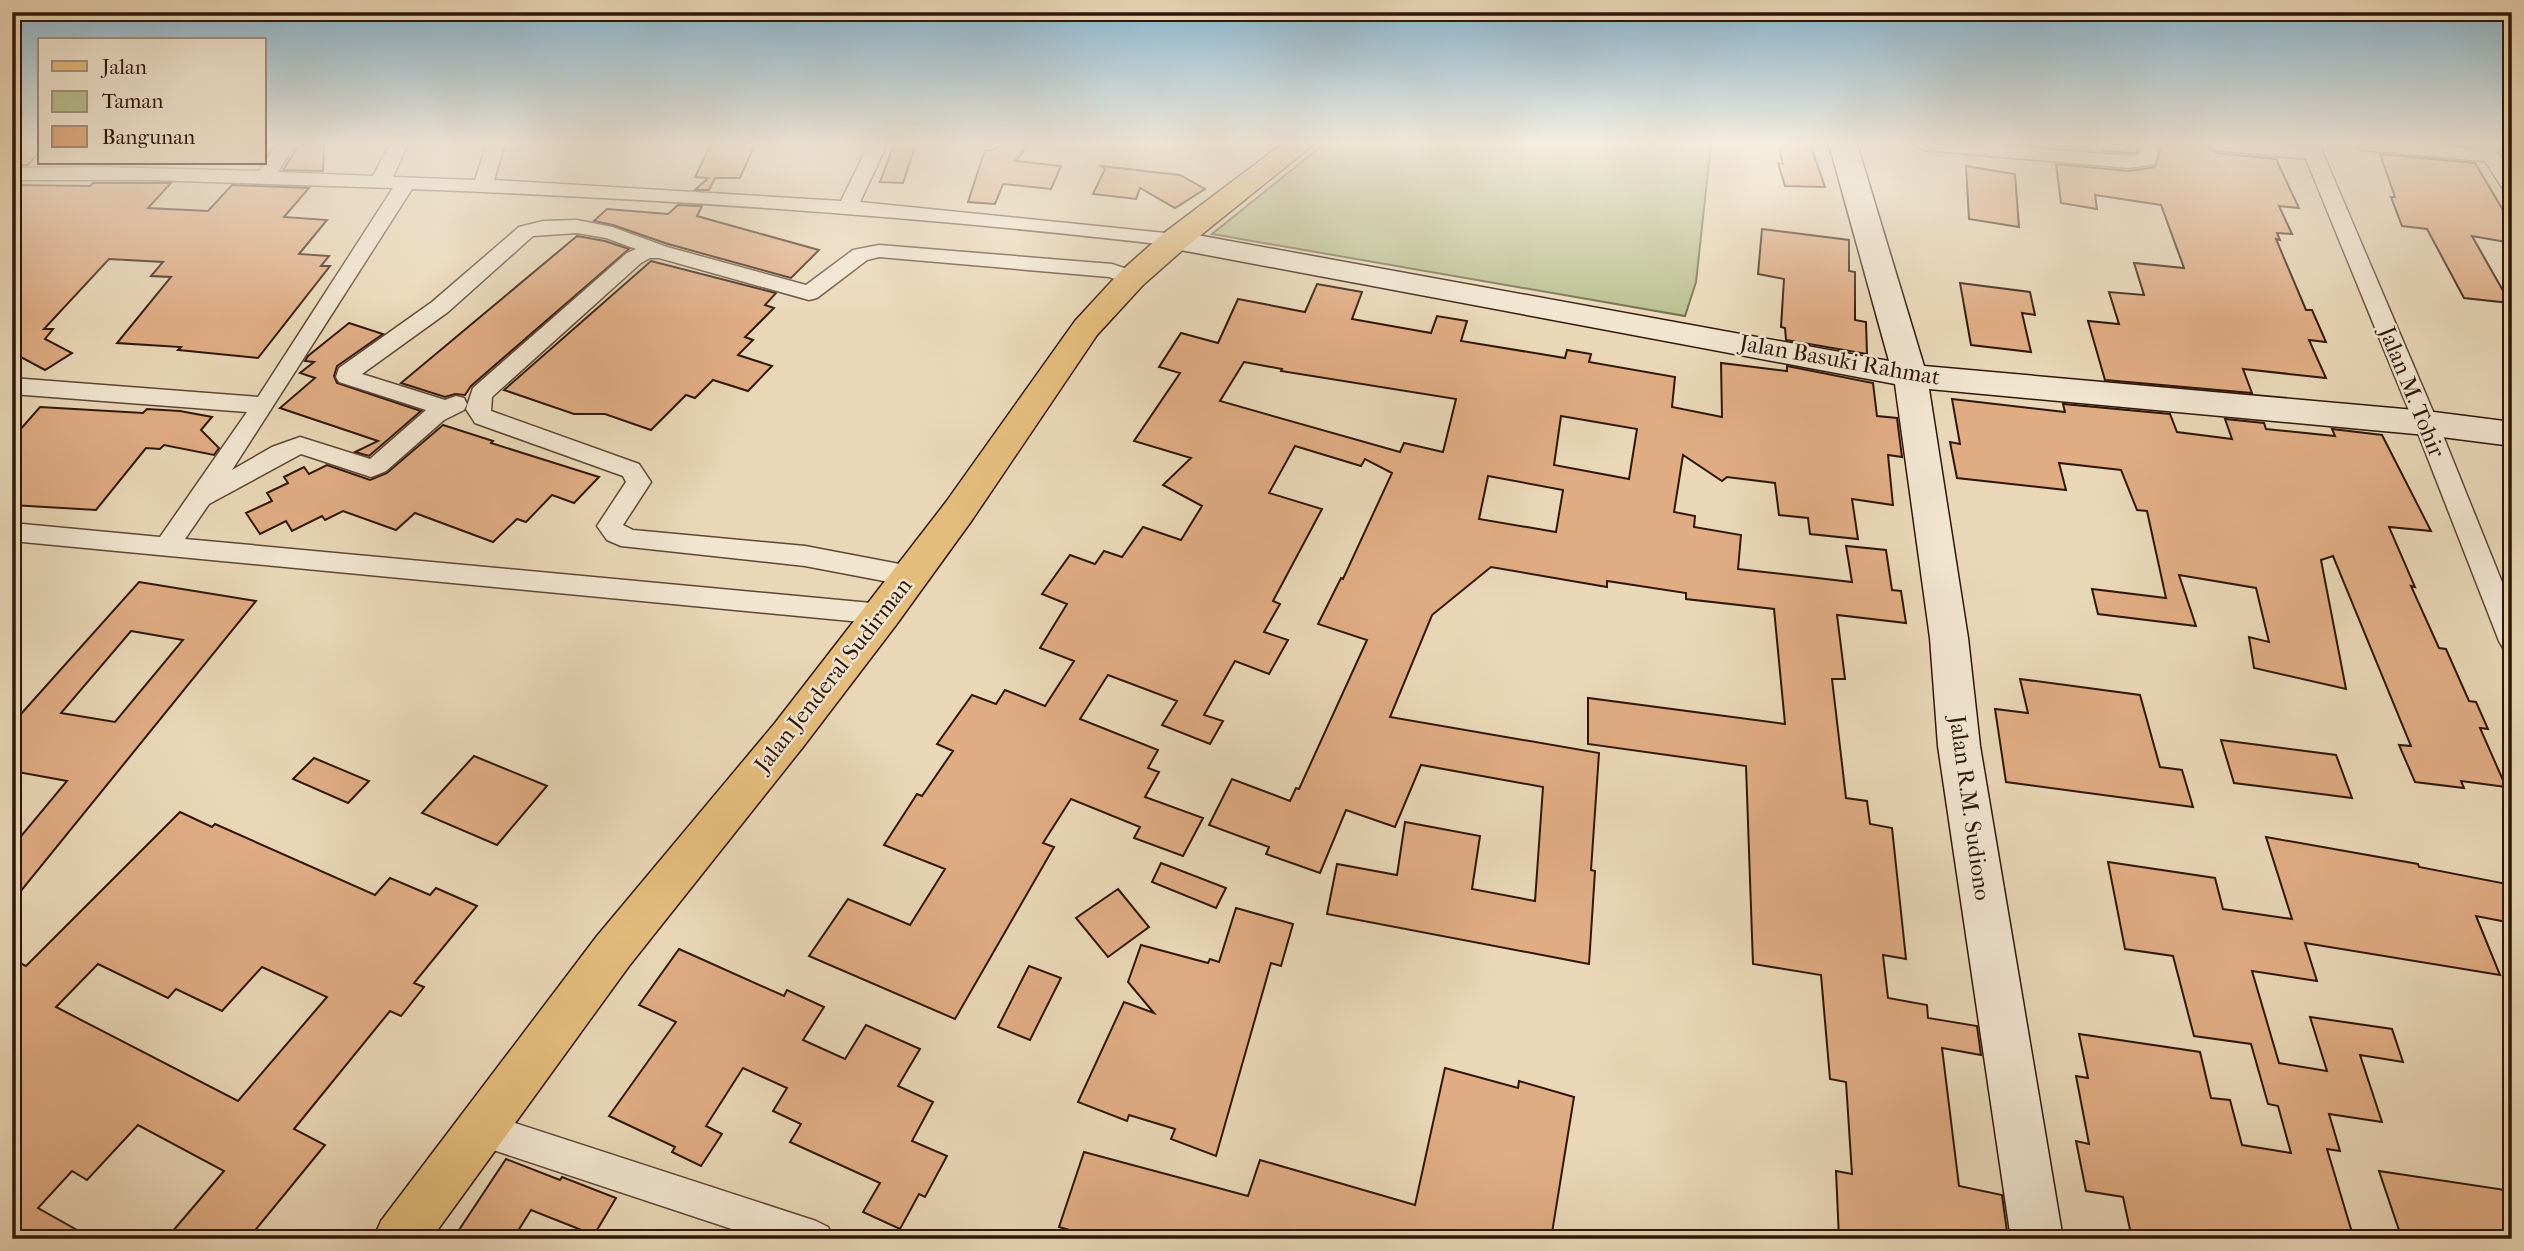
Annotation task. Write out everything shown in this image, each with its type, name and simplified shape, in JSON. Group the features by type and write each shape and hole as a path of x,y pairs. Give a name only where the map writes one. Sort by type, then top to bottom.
{"main road":[{"name":"Jalan Jenderal Sudirman","path":"399,1239 613,951 789,735 882,614 959,511 1086,328 1132,278 1224,202"}],"street":[{"path":"168,545 264,405 395,202"},
{"path":"758,202 1036,223 1175,240"},
{"path":"847,208 850,202"},
{"name":"Jalan R.M. Sudiono","path":"1860,202 1910,376 1949,638 1959,746 2036,1239"},
{"name":"Jalan M. Tohir","path":"2333,202 2426,424 2512,641"},
{"path":"445,408 347,377 347,373 440,307 526,231 543,226 596,230 628,236 660,252 809,293 860,255 879,251 1085,268 1112,271 1132,278"},
{"name":"Jalan Basuki Rahmat","path":"1175,240 1910,376 2512,434"},
{"path":"199,500 280,453 300,445 371,468 378,465 421,425 445,408 481,394 634,258 646,252 660,252"},
{"path":"12,386 264,405"},
{"path":"481,394 478,409 483,417 631,470 639,482 609,526 616,533 631,539 805,556 910,576"},
{"path":"12,532 882,614"},
{"path":"481,1129 816,1239"}],"green space":[{"path":"1251,202 1705,202 1696,282 1685,316 1212,234"}],"building":[{"path":"12,202 153,202 148,208 208,211 216,202 297,202 284,217 327,220 299,254 329,256 321,266 330,266 258,358 178,350 181,347 117,343 171,277 151,276 163,262 109,259 44,329 53,329 45,339 72,353 45,370 19,356 12,363"},
{"path":"1165,202 1184,202 1175,208"},
{"path":"1968,202 2017,202 2019,227 1969,219"},
{"path":"2096,202 2097,209 2061,203"},
{"path":"2144,202 2296,202 2299,208 2279,206 2292,234 2277,233 2280,240 2276,239 2306,310 2312,310 2326,342 2309,340 2326,378 2243,369 2252,393 2105,380 2088,321 2119,324 2109,292 2144,295 2134,263 2184,268 2161,205"},
{"path":"2393,202 2498,202 2506,215 2512,216 2512,243 2472,236 2510,303 2464,298 2427,229 2402,226"},
{"path":"678,205 702,206 697,216 819,250 791,278 594,221 607,209 668,214"},
{"path":"1762,229 1849,240 1849,271 1855,272 1855,320 1866,322 1867,354 1786,340 1785,328 1781,327 1784,279 1758,274"},
{"path":"577,236 629,249 471,386 465,395 445,397 401,383"},
{"path":"651,261 776,293 765,305 774,308 745,337 753,340 738,355 772,366 748,391 713,380 695,398 686,395 651,430 605,414 574,414 504,390"},
{"path":"1960,283 2030,292 2035,315 2022,313 2031,352 1971,345"},
{"path":"1317,284 1362,292 1352,319 1431,333 1437,316 1467,321 1461,341 1565,358 1567,350 1591,354 1589,362 1675,377 1672,407 1722,417 1721,363 1787,371 1787,366 1873,383 1877,416 1897,418 1902,457 1888,455 1893,505 1852,499 1858,539 1810,534 1808,518 1779,515 1775,483 1727,477 1722,481 1683,455 1674,512 1695,516 1694,527 1741,535 1738,569 1852,582 1846,546 1886,550 1892,590 1901,591 1906,623 1837,615 1845,679 1832,679 1846,798 1867,801 1870,824 1892,828 1906,959 1883,955 1888,998 1927,1005 1928,1018 1977,1026 1981,1055 1942,1048 1959,1186 2002,1195 2008,1239 1839,1239 1836,1171 1852,1174 1846,1082 1830,1079 1821,975 1753,964 1746,766 1588,744 1588,698 1785,724 1774,609 1686,599 1686,593 1607,581 1607,587 1491,567 1432,615 1390,717 1599,753 1591,870 1595,871 1589,964 1327,914 1337,864 1397,875 1405,822 1480,836 1472,889 1535,901 1543,787 1421,765 1395,827 1346,810 1320,873 1266,854 1269,847 1209,825 1232,779 1290,801 1296,788 1299,789 1367,640 1318,624 1341,578 1343,579 1392,473 1365,459 1361,466 1295,446 1269,493 1322,509 1273,601 1280,604 1264,632 1288,640 1269,674 1235,661 1204,715 1223,721 1210,744 1162,725 1177,701 1108,675 1080,719 1158,750 1148,768 1159,772 1145,797 1203,818 1183,856 1134,838 1140,827 1071,799 1043,843 1054,847 955,1019 809,956 848,899 910,925 945,869 884,845 917,794 922,796 953,751 937,744 972,695 996,704 1005,690 1045,706 1074,661 1040,648 1067,604 1042,594 1070,555 1095,564 1104,551 1122,557 1143,527 1181,540 1202,506 1163,485 1191,458 1134,441 1180,373 1159,367 1181,333 1218,343 1238,299 1305,312","holes":["1244,362 1282,369 1281,371 1456,399 1443,452 1404,443 1400,452 1220,401","1561,416 1637,429 1629,479 1554,465","1488,476 1563,490 1556,532 1479,519"]},
{"path":"349,323 383,334 337,366 334,376 337,383 421,411 369,456 355,452 378,441 280,408 315,378 300,373 314,362 305,361 308,356"},
{"path":"1952,399 2065,412 2063,404 2170,414 2177,432 2232,439 2225,419 2264,423 2266,429 2335,436 2332,429 2382,435 2431,531 2389,527 2415,587 2411,586 2439,648 2446,649 2469,701 2476,702 2488,729 2480,728 2506,787 2461,781 2464,788 2415,782 2399,745 2411,746 2333,556 2321,560 2346,689 2254,668 2249,637 2269,642 2256,588 2179,575 2196,626 2098,614 2092,589 2166,598 2147,511 2137,510 2121,470 2059,463 2066,490 1957,478 1950,442 1960,444"},
{"path":"40,407 143,413 147,409 212,417 201,430 219,448 214,455 164,445 160,449 146,448 96,510 12,505 12,439"},
{"path":"443,425 599,477 574,503 552,495 526,522 517,519 493,542 415,513 396,530 343,511 325,520 322,516 292,531 286,521 260,534 246,513 272,501 267,493 288,483 284,477 304,467 309,474 327,465 370,480 387,473"},
{"path":"139,582 256,601 12,902 12,847 67,781 12,771 12,724","holes":["131,631 183,640 115,722 61,713"]},
{"path":"2020,679 2140,695 2160,767 2182,770 2193,807 2006,782 1995,709 2028,713"},
{"path":"2221,740 2336,755 2352,798 2234,783"},
{"path":"474,756 547,786 497,845 422,813"},
{"path":"314,758 369,781 348,803 293,779"},
{"path":"180,812 212,827 215,824 375,895 390,878 430,895 436,888 477,906 414,983 424,987 401,1016 390,1011 294,1129 325,1145 248,1239 166,1239 224,1171 138,1125 87,1180 72,1171 38,1208 93,1239 12,1239 12,959 26,966","holes":["98,964 168,998 176,989 222,1011 262,967 327,997 238,1101 56,1007"]},
{"path":"2266,837 2418,864 2419,867 2507,884 2512,898 2512,923 2476,916 2500,975 2305,943 2317,981 2252,971 2279,1063 2327,1071 2310,1017 2392,1029 2403,1062 2360,1055 2382,1122 2329,1114 2340,1151 2327,1149 2354,1239 2132,1239 2123,1197 2086,1191 2076,1141 2089,1144 2076,1076 2088,1078 2079,1034 2200,1052 2211,1098 2230,1100 2242,1145 2291,1153 2278,1106 2268,1104 2251,1044 2194,1036 2173,956 2125,949 2108,862 2215,878 2223,909 2292,919"},
{"path":"1161,863 1226,888 1216,908 1152,882"},
{"path":"1118,889 1149,927 1108,957 1076,918"},
{"path":"1236,908 1293,924 1281,966 1271,963 1216,1156 1171,1139 1175,1129 1129,1115 1127,1121 1078,1102 1124,1002 1154,1013 1128,982 1141,945 1208,963 1210,959 1219,962"},
{"path":"679,949 784,996 787,990 824,1007 803,1040 845,1059 866,1025 920,1049 898,1086 933,1102 912,1141 947,1156 925,1197 919,1194 900,1229 863,1212 880,1183 790,1142 801,1124 773,1111 787,1088 743,1068 706,1126 722,1134 701,1166 672,1152 675,1147 609,1116 676,1022 639,1005"},
{"path":"1029,966 1061,978 1030,1040 998,1027"},
{"path":"1445,1068 1518,1088 1519,1081 1574,1097 1551,1239 1101,1239 1059,1227 1084,1152 1248,1196 1260,1160 1415,1205"},
{"path":"506,1159 616,1198 594,1235 531,1210 513,1239 453,1239"},
{"path":"2379,1171 2512,1191 2512,1239 2402,1239"}]}
